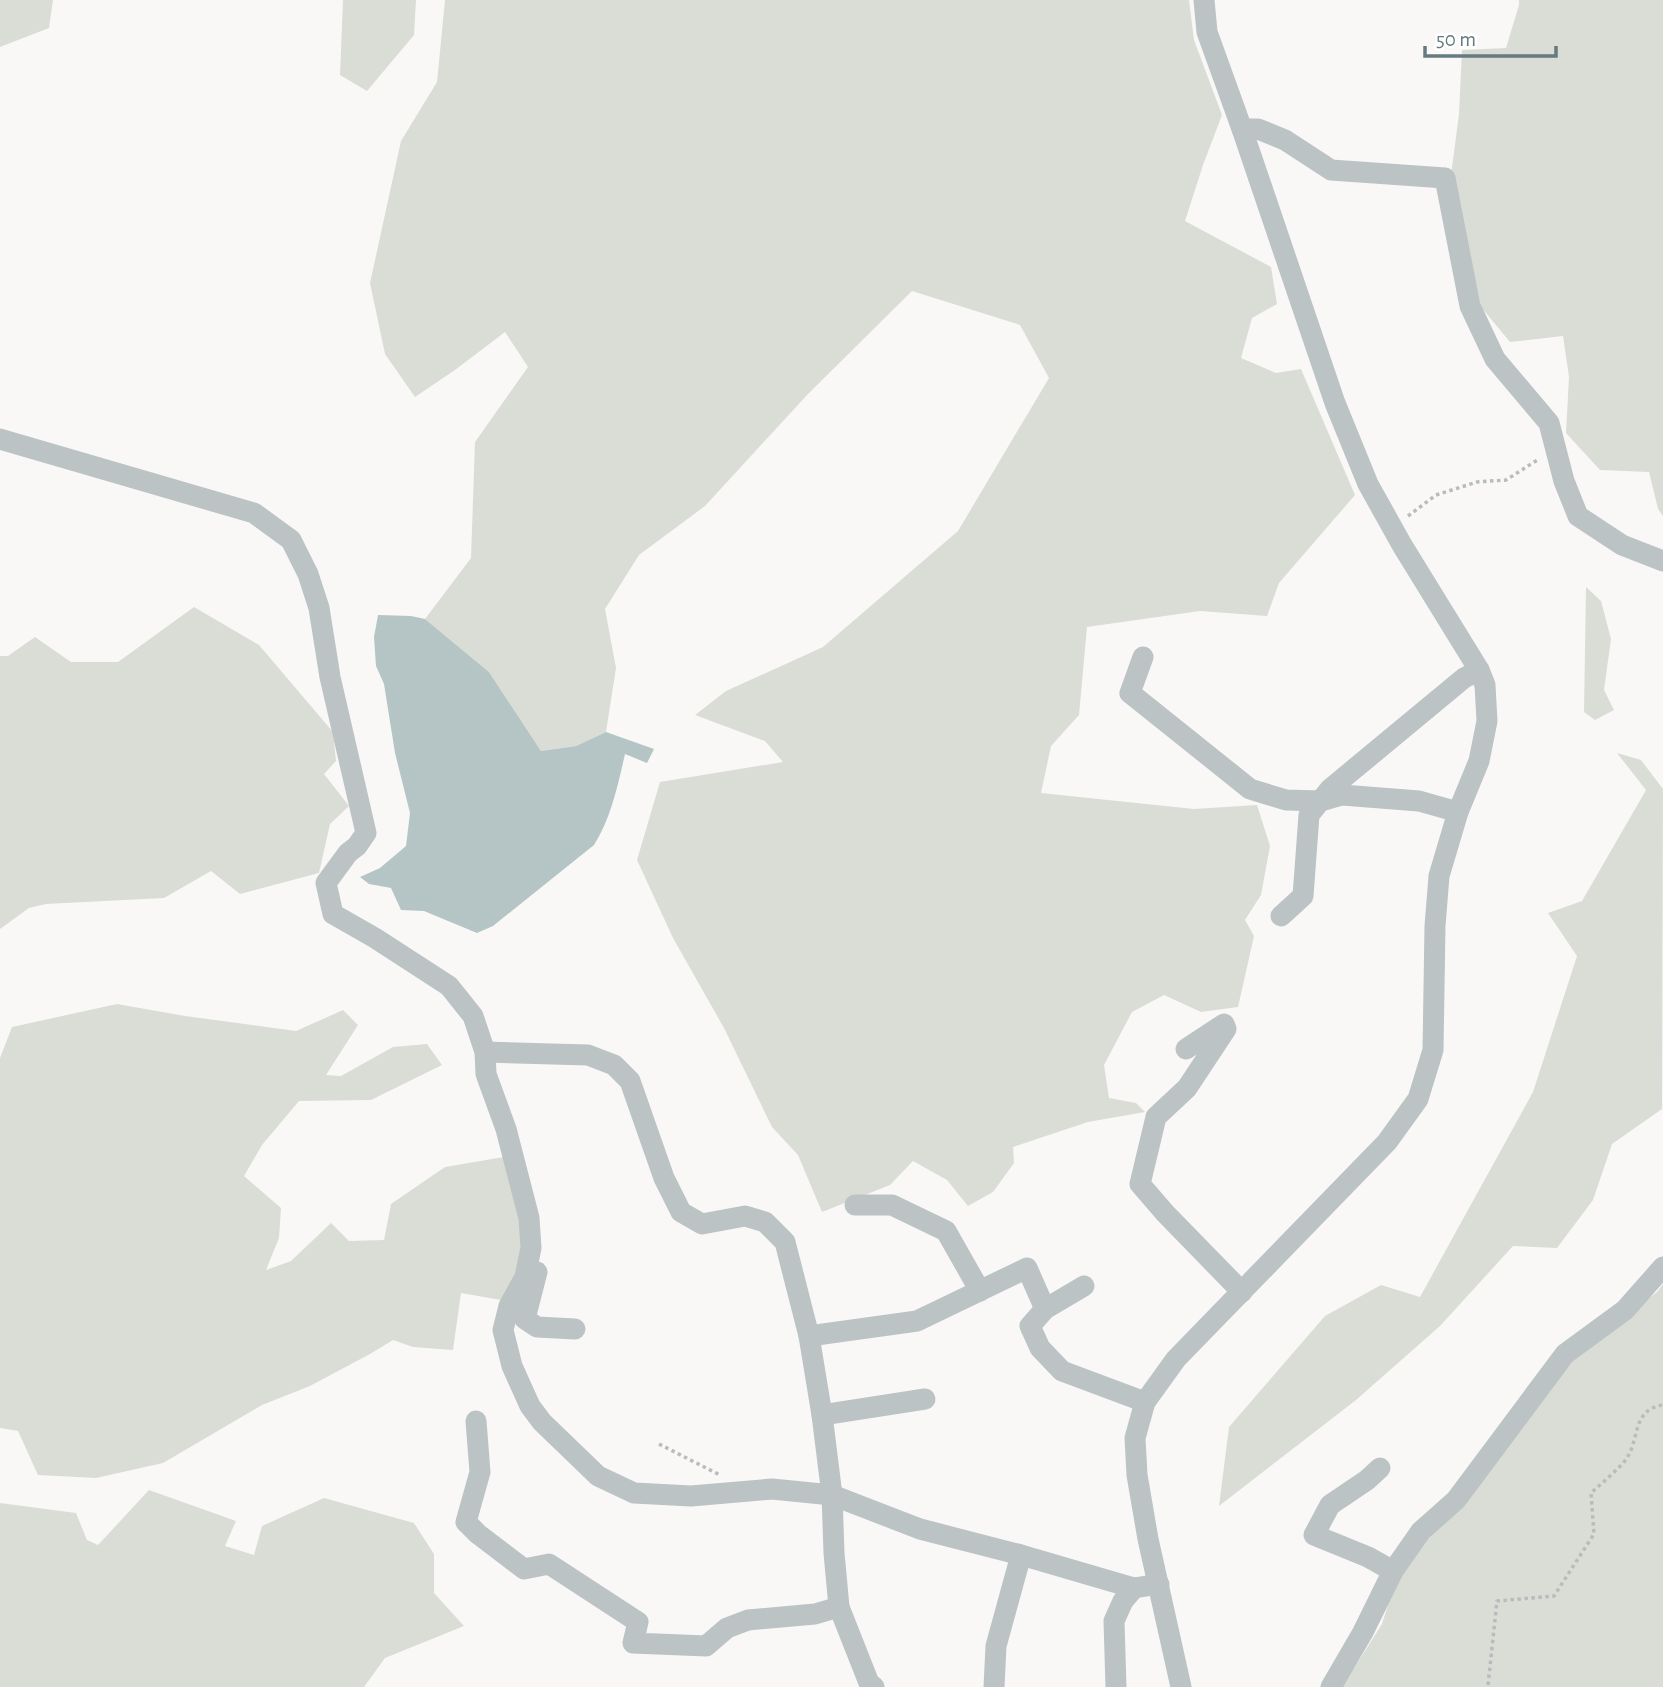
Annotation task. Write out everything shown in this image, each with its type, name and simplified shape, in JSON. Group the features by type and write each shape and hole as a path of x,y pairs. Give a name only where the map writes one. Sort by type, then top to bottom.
{"street":[{"path":"1181,1687 1148,1539 1137,1475 1135,1437 1145,1402 1176,1359 1387,1142 1418,1099 1433,1050 1435,926 1439,876 1458,811 1479,761 1487,721 1485,685 1479,670 1368,484 1335,403 1207,32 1204,0"},
{"path":"1242,129 1258,128 1285,140 1331,170 1445,178 1471,306 1495,359 1549,423 1564,481 1578,516 1622,545 1663,561"},
{"path":"0,439 254,513 291,540 308,574 319,608 330,677 366,833 326,883 333,914 449,986 473,1016 485,1052 486,1074 506,1129 529,1218 531,1248 525,1277 509,1306 503,1330 512,1366 530,1406 542,1422 598,1476 634,1493 691,1496 772,1489 832,1495 920,1529 1134,1588 1159,1584"},
{"path":"1143,657 1130,693 1250,789 1286,800 1321,801 1342,796 1419,801 1458,811"},
{"path":"1281,916 1303,896 1309,815 1330,789 1464,678 1479,670"},
{"path":"1186,1049 1224,1024 1226,1029 1187,1088 1156,1117 1140,1184 1164,1213 1242,1292"},
{"path":"485,1052 588,1055 614,1065 630,1081 664,1178 681,1212 702,1224 746,1216 765,1222 785,1242 809,1336 822,1415 832,1495 839,1607 869,1686"},
{"path":"855,1205 892,1205 946,1231 980,1291"},
{"path":"529,1218 543,1252 525,1319 537,1327 575,1329"},
{"path":"1331,1687 1363,1632 1393,1571 1422,1531 1457,1500 1565,1354 1625,1310 1663,1267"},
{"path":"809,1336 917,1321 1027,1268 1045,1309"},
{"path":"1084,1286 1045,1309 1030,1326 1040,1348 1062,1371 1145,1402"},
{"path":"822,1415 925,1399"},
{"path":"476,1421 480,1472 466,1522 524,1569 549,1564 638,1622 633,1643 706,1646 727,1628 748,1620 815,1614 839,1607"},
{"path":"1380,1468 1330,1505 1314,1535 1393,1571"},
{"path":"994,1687 996,1646 1021,1555"},
{"path":"1116,1687 1114,1621 1123,1601 1134,1588"}],"path":[{"path":"1392,527 1436,495 1477,482 1506,480 1555,449"},
{"path":"1488,1685 1497,1601 1554,1596 1594,1534 1591,1493 1626,1460 1642,1415 1653,1407 1663,1405"},
{"path":"659,1444 727,1478"}],"shaded area":[{"path":"0,0 53,0 49,28 0,47"},
{"path":"343,0 416,0 414,35 367,91 340,75"},
{"path":"445,0 1189,0 1194,40 1222,115 1185,221 1271,267 1277,304 1252,318 1241,358 1276,373 1301,369 1355,495 1279,583 1267,616 1200,611 1087,627 1079,715 1051,746 1041,793 1194,809 1257,805 1270,846 1261,895 1245,920 1254,936 1238,1007 1201,1012 1164,995 1132,1012 1104,1065 1109,1098 1136,1103 1145,1112 1088,1122 1013,1147 1014,1163 993,1192 968,1206 947,1180 913,1161 890,1185 822,1212 798,1155 772,1127 724,1028 673,938 637,860 660,782 783,762 765,741 695,715 726,691 823,647 958,531 1049,378 1020,325 912,291 808,394 705,506 639,555 605,609 616,668 606,732 576,746 541,751 489,672 425,619 471,558 475,442 528,367 505,332 415,397 385,354 370,283 401,141 437,82"},
{"path":"1519,0 1663,0 1663,516 1658,509 1649,472 1600,470 1566,433 1569,377 1563,336 1510,342 1481,307 1451,175 1459,114 1462,50 1506,48"},
{"path":"1586,587 1601,601 1611,639 1604,690 1614,710 1595,720 1584,712"},
{"path":"194,607 259,645 333,732 336,761 324,774 349,806 330,824 319,873 240,894 211,871 164,898 46,904 29,908 0,929 0,656 8,656 35,637 71,662 118,662"},
{"path":"378,615 425,619 489,672 541,751 576,746 606,732 654,749 647,763 625,754 609,813 594,845 493,926 477,933 424,911 401,910 391,888 369,884 360,877 380,868 406,846 410,813 395,753 384,684 376,666 374,637"},
{"path":"1617,753 1641,760 1663,789 1662,1109 1612,1144 1593,1200 1557,1248 1513,1246 1440,1326 1356,1400 1219,1506 1229,1427 1325,1316 1381,1285 1420,1297 1533,1092 1577,956 1548,913 1582,901 1646,790"},
{"path":"117,1004 296,1031 343,1010 358,1025 326,1075 341,1076 393,1047 427,1044 442,1065 371,1100 299,1101 262,1145 244,1176 281,1208 279,1238 266,1270 291,1261 331,1223 349,1241 384,1240 391,1204 445,1167 504,1157 537,1248 501,1300 461,1293 453,1350 413,1347 393,1340 310,1386 262,1405 163,1463 96,1478 38,1475 18,1431 0,1428 0,1058 12,1027"},
{"path":"1663,1284 1663,1687 1342,1687 1382,1624 1397,1576 1484,1472 1573,1358 1657,1292"},
{"path":"149,1490 236,1521 225,1546 254,1555 262,1526 324,1498 414,1523 434,1554 434,1593 464,1626 385,1658 364,1687 0,1687 0,1503 76,1513 87,1540 98,1545"}]}
